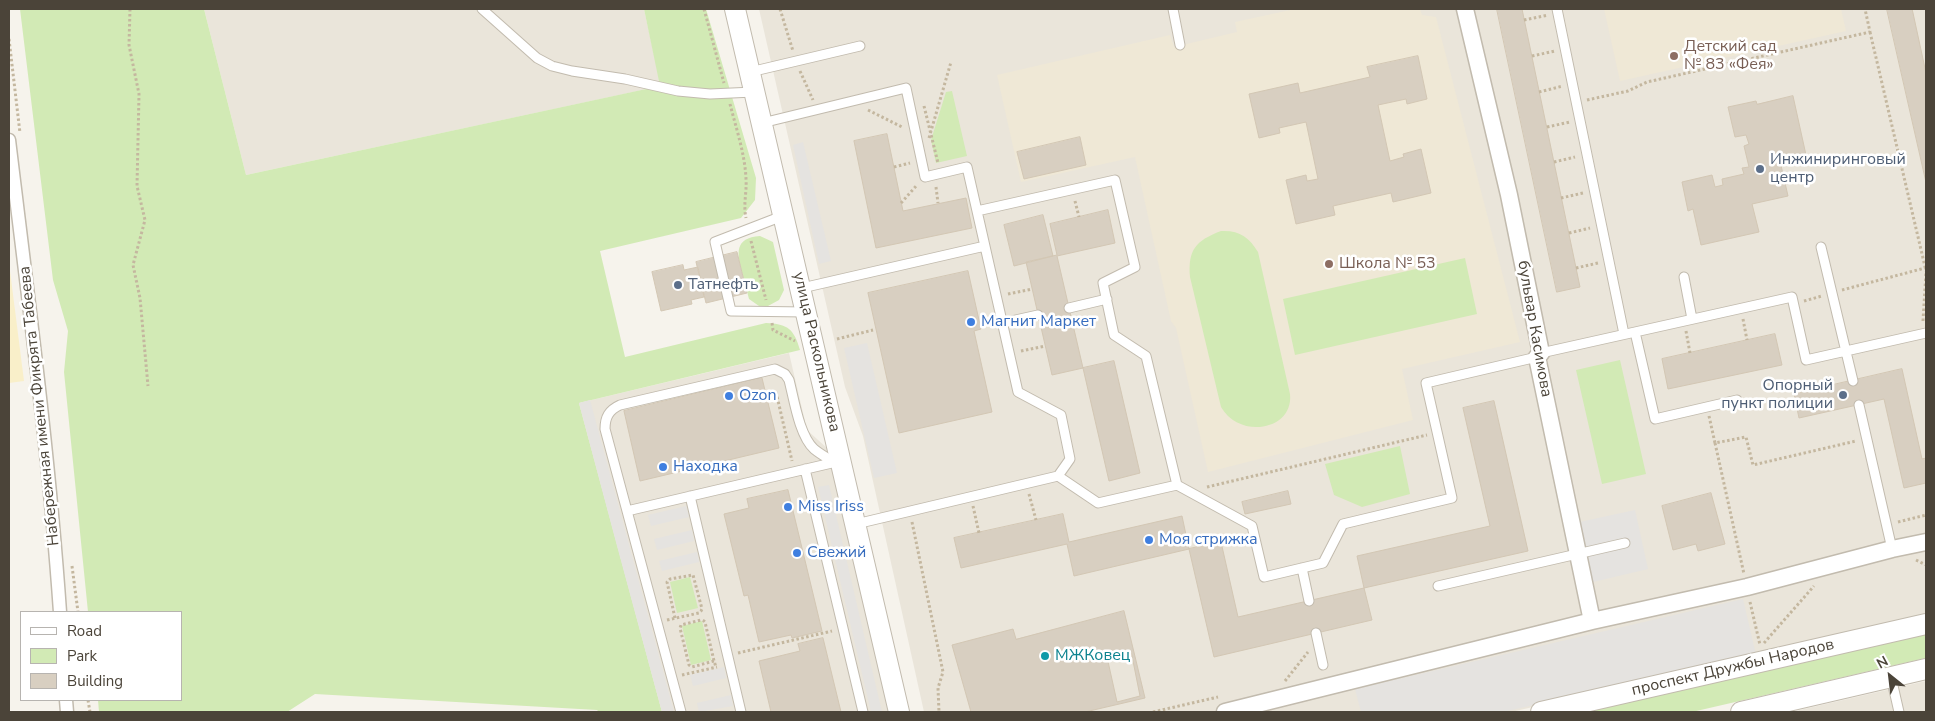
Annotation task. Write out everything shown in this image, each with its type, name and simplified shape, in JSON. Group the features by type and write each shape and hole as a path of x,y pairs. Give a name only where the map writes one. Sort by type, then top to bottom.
{"street":[{"name":"улица Раскольникова","path":"735,9 802,288 837,461 856,524 898,704"},
{"name":"бульвар Касимова","path":"1465,9 1509,195 1592,621"},
{"name":"Набережная имени Фикрята Табеева","path":"9,140 55,538 60,611"},
{"path":"1225,712 1592,621 1747,587 1892,549 1926,542"},
{"name":"проспект Дружбы Народов","path":"1540,712 1926,624"},
{"path":"1741,712 1926,669"}],"lane":[{"path":"482,9 537,58 552,66 678,91 710,94 755,92"},
{"path":"1173,9 1180,45"},
{"path":"1558,11 1624,334"},
{"path":"750,72 860,46"},
{"path":"762,123 906,88 922,162 933,175 967,167 1018,392 1061,415 1070,459 1058,476 856,524"},
{"path":"977,211 1115,180 1135,267 1103,283 1114,335 1146,356 1176,485"},
{"path":"785,215 715,242 731,311 807,312"},
{"path":"802,288 985,246"},
{"path":"1821,247 1853,381"},
{"path":"1684,277 1688,320"},
{"path":"1058,476 1098,503 1176,485 1252,526 1264,577 1323,563 1343,524 1452,498 1426,383 1624,334 1792,297 1806,360 1924,333"},
{"path":"1069,308 1107,299"},
{"path":"1002,323 1038,315"},
{"path":"1635,332 1654,418 1737,400"},
{"path":"681,712 627,511 605,422 606,417 614,408 629,402 775,369 785,374 789,380 802,431 807,440 814,449 837,461"},
{"path":"1859,405 1892,549"},
{"path":"627,511 837,461"},
{"path":"805,469 863,712"},
{"path":"690,496 741,712"},
{"path":"1438,586 1626,544"},
{"path":"1302,568 1309,601"},
{"path":"1317,637 1323,666"},
{"path":"1890,678 1899,712"}],"path":[{"path":"130,9 129,46 139,94 137,186 145,220 133,265 140,298 148,386"},
{"path":"1865,9 1926,271 1924,333"},
{"path":"1524,20 1558,11"},
{"path":"1576,102 1628,90 1647,82 1870,32"},
{"path":"1532,56 1566,48"},
{"path":"894,167 922,162 952,62"},
{"path":"1539,92 1573,84"},
{"path":"922,99 931,132 933,175 938,204"},
{"path":"851,101 916,134"},
{"path":"1547,127 1580,120"},
{"path":"1554,162 1587,154"},
{"path":"901,203 933,175"},
{"path":"1072,190 1079,217"},
{"path":"1561,198 1594,190"},
{"path":"1569,233 1602,225"},
{"path":"1576,268 1609,260"},
{"path":"1793,303 1926,271"},
{"path":"996,297 1032,289"},
{"path":"1741,308 1747,340"},
{"path":"1688,320 1690,352"},
{"path":"836,339 873,330"},
{"path":"1009,354 1045,346"},
{"path":"1706,407 1760,647 1815,585"},
{"path":"1187,491 1437,432"},
{"path":"1715,443 1746,437 1753,465 1867,439"},
{"path":"1026,484 1036,520"},
{"path":"970,497 979,533"},
{"path":"910,511 943,672 938,688 939,712"},
{"path":"657,622 675,618 701,611 693,575 670,579 667,582 675,618"},
{"path":"714,661 690,666 680,628 681,625 704,621 716,667"},
{"path":"672,678 716,667 729,660 843,628"},
{"path":"1284,682 1317,637"}],"shaded area":[{"path":"204,9 644,9 661,86 246,175"},
{"path":"759,9 1926,9 1926,618 1511,712 924,712 863,436 845,387"},
{"name":"Школа № 53","path":"1295,9 1420,9 1422,15 1436,17 1520,342 1402,369 1413,420 1208,472 1176,328 1171,321 1135,157 1021,182 997,75 1170,35 1174,47 1237,32 1235,22"},
{"name":"Детский сад № 83 «Фея»","path":"1604,9 1841,9 1846,31 1620,81"},
{"path":"803,142 831,261 819,264 793,145"},
{"path":"867,343 897,473 874,478 844,348"},
{"path":"789,353 807,430 828,449 894,712 662,712 579,403"},
{"path":"590,400 674,712 662,712 617,546 579,403"},
{"path":"829,485 882,712 871,712 818,487"},
{"path":"686,506 689,517 651,526 648,515"},
{"path":"1635,510 1648,569 1589,583 1575,523"},
{"path":"692,530 694,541 657,550 654,539"},
{"path":"697,552 699,562 662,571 659,561"},
{"path":"1743,599 1756,655 1503,712 1361,712 1355,689"},
{"path":"724,667 726,678 693,686 690,675"},
{"path":"1926,681 1926,712 1791,712"},
{"path":"731,695 733,706 699,712 697,703"}],"green space":[{"path":"20,9 204,9 246,175 660,86 644,9 706,9 756,178 755,200 741,218 600,251 625,357 766,323 785,326 789,329 795,337 800,350 579,403 662,712 599,712 597,710 315,694 287,712 99,712 98,701 182,701 182,611 88,611 64,372 68,331 53,280"},
{"path":"952,91 967,156 936,163 931,140 946,92"},
{"path":"1221,231 1243,235 1258,252 1290,394 1289,406 1284,416 1275,423 1264,426 1252,427 1240,424 1221,407 1190,277 1190,260 1195,248 1205,239"},
{"path":"760,236 773,242 784,290 779,300 768,306 759,306 749,299 739,259 739,248 742,243 752,237"},
{"path":"1465,258 1477,314 1295,355 1283,299"},
{"path":"1620,360 1646,474 1602,484 1576,370"},
{"path":"1400,446 1410,494 1362,507 1334,495 1325,464"},
{"path":"690,577 698,608 677,613 670,582"},
{"path":"702,621 711,660 691,665 682,626"},
{"path":"1926,633 1926,658 1692,712 1586,712"}],"sand":[{"path":"9,263 24,381 9,383"}],"building":[{"path":"1497,9 1522,9 1580,287 1557,292"},
{"path":"1887,9 1912,9 1913,13 1926,73 1926,182"},
{"path":"1418,56 1427,99 1407,104 1406,99 1378,105 1390,161 1404,157 1403,154 1421,149 1431,193 1393,202 1391,193 1333,206 1335,215 1296,224 1286,180 1306,175 1307,181 1318,179 1306,122 1279,128 1280,133 1259,138 1249,94 1298,83 1300,93 1370,77 1367,67"},
{"path":"1793,96 1806,155 1780,161 1788,196 1752,204 1759,232 1701,245 1693,209 1688,211 1682,182 1712,175 1715,187 1723,185 1722,179 1744,174 1742,168 1749,167 1744,146 1749,144 1746,135 1735,137 1728,107 1756,101 1757,104"},
{"path":"887,134 903,211 966,198 972,228 876,248 854,141"},
{"path":"1080,137 1086,165 1024,179 1017,152"},
{"path":"1108,210 1115,243 1057,256 1083,368 1052,375 1026,262 1057,255 1050,224"},
{"path":"1043,215 1053,256 1014,266 1004,225"},
{"path":"737,252 747,293 706,303 696,262"},
{"name":"Татнефть","path":"683,265 684,270 698,267 704,297 691,300 692,304 661,311 652,272"},
{"path":"968,271 981,329 974,331 992,412 899,433 868,293"},
{"path":"1775,334 1782,365 1668,389 1662,359"},
{"path":"1114,361 1140,473 1109,481 1083,368"},
{"path":"1902,369 1922,459 1926,458 1926,483 1904,488 1884,399 1799,418 1794,394"},
{"path":"762,378 779,448 640,481 624,411"},
{"path":"1494,401 1528,551 1364,588 1357,556 1490,526 1463,408"},
{"path":"788,490 822,631 792,638 791,635 759,642 748,595 744,596 724,514 749,508 747,499"},
{"path":"1288,491 1291,504 1245,514 1242,502"},
{"path":"1711,493 1725,544 1698,551 1696,544 1673,550 1662,506"},
{"path":"1063,514 1069,542 1182,516 1189,549 1074,576 1067,544 961,568 954,538"},
{"path":"1221,542 1238,617 1364,588 1372,620 1214,657 1189,549"},
{"name":"МЖКовец","path":"1124,611 1145,698 1085,712 971,712 952,645 1013,629 1016,639"},
{"path":"823,638 841,712 771,712 759,661 800,651 798,644"},
{"path":"1131,651 1140,696 1117,702 1107,657"}],"place":[{"name":"Детский сад № 83 «Фея»","path":"1674,56"},
{"name":"Инжиниринговый центр","path":"1760,169"},
{"name":"Школа № 53","path":"1329,264"},
{"name":"Татнефть","path":"678,285"},
{"name":"Магнит Маркет","path":"971,322"},
{"name":"Опорный пункт полиции","path":"1843,395"},
{"name":"Ozon","path":"729,396"},
{"name":"Находка","path":"663,467"},
{"name":"Miss Iriss","path":"788,507"},
{"name":"Моя стрижка","path":"1149,540"},
{"name":"Свежий","path":"797,553"},
{"name":"МЖКовец","path":"1045,656"}]}
